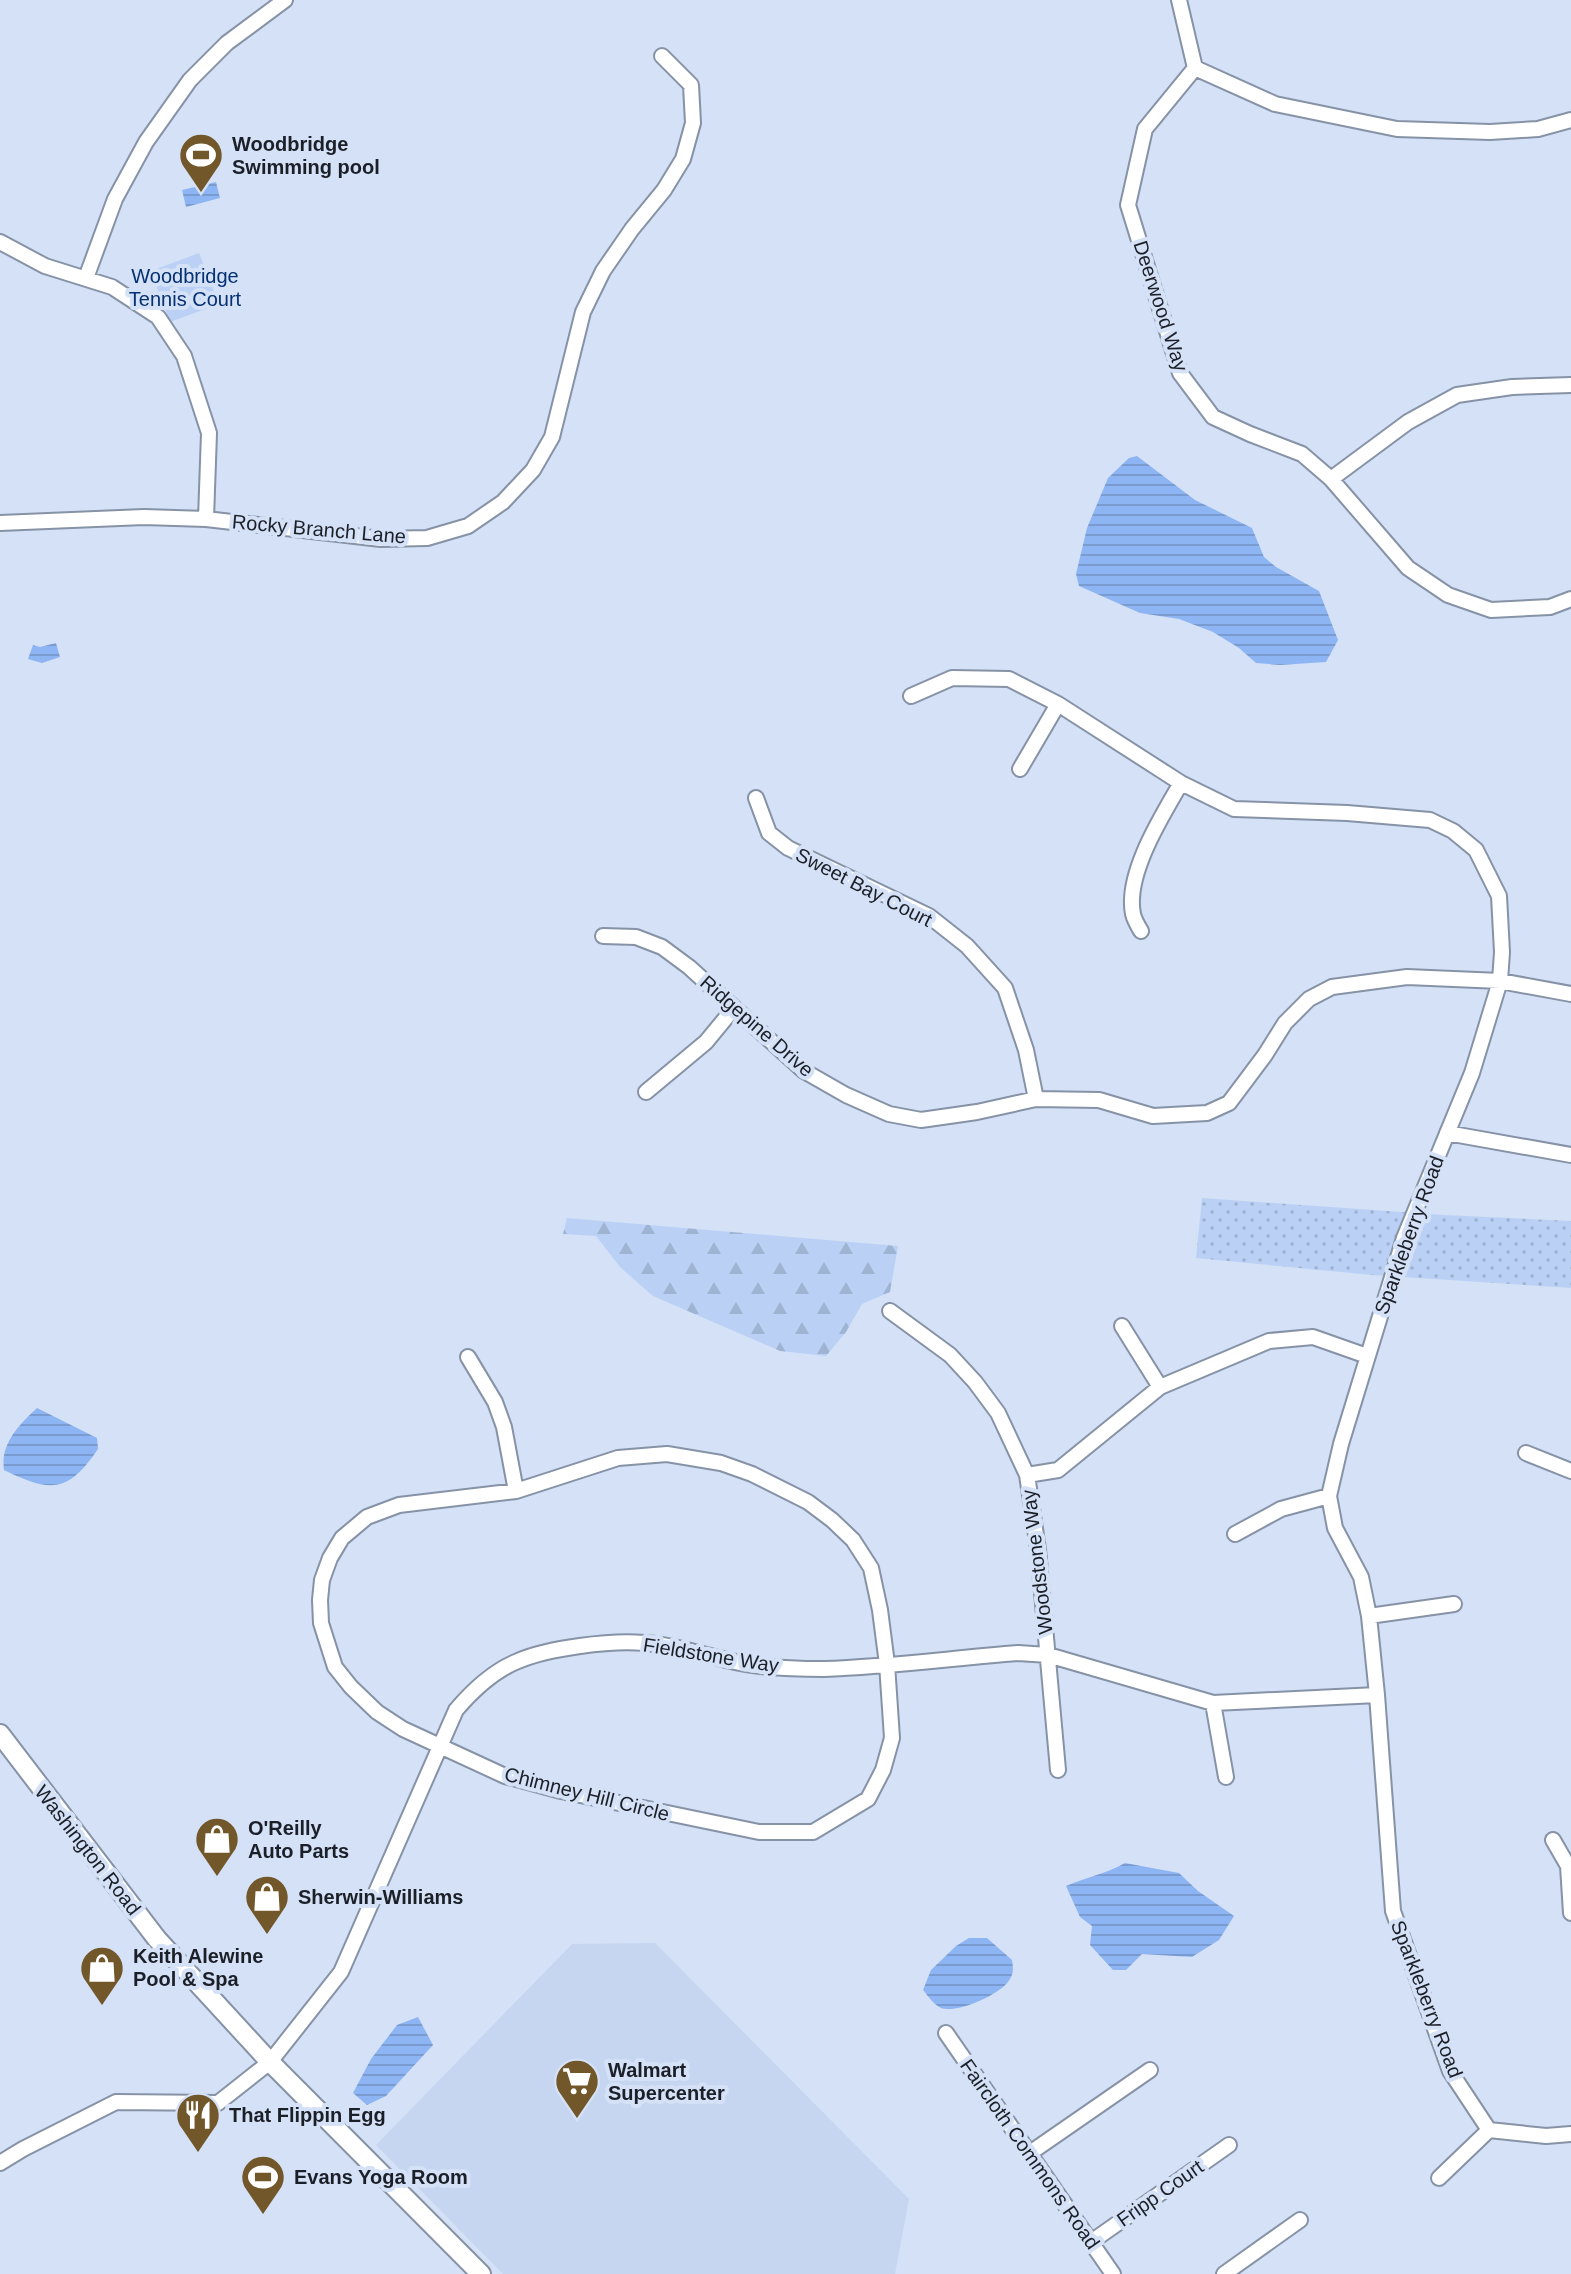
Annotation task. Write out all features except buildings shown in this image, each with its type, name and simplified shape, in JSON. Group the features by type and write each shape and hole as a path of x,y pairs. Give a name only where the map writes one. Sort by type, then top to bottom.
{"main road":[{"name":"Washington Road","path":"0,1734 157,1939 270,2062 481,2274"}],"street":[{"path":"86,278 115,199 146,142 190,80 227,43 285,0"},
{"path":"1179,0 1195,68 1275,104 1397,129 1490,132 1538,129 1571,120"},
{"name":"Rocky Branch Lane","path":"0,523 144,517 206,519 381,539 427,538 468,526 503,502 533,470 552,437 583,312 603,271 664,190 683,159 693,123 691,85 662,56"},
{"name":"Deerwood Way","path":"1195,68 1145,129 1128,205 1180,373 1213,417 1302,454 1331,479 1408,568 1448,595 1491,610 1550,607 1571,599"},
{"path":"0,242 45,266 112,287 158,317 184,356 209,433 206,519"},
{"path":"1331,479 1408,422 1457,395 1512,387 1571,385"},
{"name":"Sparkleberry Road","path":"911,696 952,678 1009,679 1058,704 1181,783 1234,809 1430,820 1453,831 1476,850 1499,896 1500,981 1472,1073 1404,1238 1341,1444 1329,1496 1335,1528 1361,1577 1369,1616 1393,1911 1450,2071 1489,2130"},
{"path":"1020,769 1058,704"},
{"path":"1141,931 1133,914 1134,884 1151,834 1181,783"},
{"name":"Sweet Bay Court","path":"756,798 769,833 788,848 929,916 967,946 1005,988 1026,1050 1036,1099"},
{"name":"Ridgepine Drive","path":"603,936 636,937 662,947 689,967 804,1071 846,1095 889,1114 921,1120 1036,1099 1099,1100 1153,1116 1207,1113 1229,1103 1285,1023 1309,999 1332,987 1407,977 1500,981 1571,994"},
{"path":"646,1092 706,1042 734,1008"},
{"path":"1447,1133 1571,1155"},
{"name":"Woodstone Way","path":"890,1311 950,1355 975,1382 998,1413 1027,1475 1038,1549 1058,1770"},
{"path":"1122,1326 1160,1387"},
{"path":"1027,1475 1058,1470 1160,1387 1269,1341 1313,1337 1367,1356"},
{"path":"468,1357 495,1402 504,1427 516,1491"},
{"path":"1526,1453 1571,1471"},
{"name":"Chimney Hill Circle","path":"667,1454 721,1463 752,1474 808,1502 832,1520 853,1540 871,1568 887,1664 892,1738 883,1770 868,1799 813,1832 759,1832 561,1791 505,1776 403,1729 377,1712 335,1667 321,1623 322,1580 342,1538 367,1517 399,1505 516,1491 618,1458 667,1454"},
{"path":"1235,1534 1281,1509 1329,1496"},
{"path":"1369,1616 1454,1604"},
{"name":"Fieldstone Way","path":"0,2163 116,2102 218,2103 270,2062 341,1972 456,1710 472,1692 517,1661 608,1642 679,1648 747,1664 823,1669 1018,1653 1048,1655 1213,1703 1377,1695"},
{"path":"1213,1703 1226,1777"},
{"path":"1553,1840 1568,1866 1571,1913"},
{"name":"Faircloth Commons Road","path":"946,2033 1113,2274"},
{"path":"1030,2153 1150,2070"},
{"path":"1439,2178 1489,2130 1546,2136 1571,2134"},
{"name":"Fripp Court","path":"1091,2242 1229,2145"},
{"path":"1224,2274 1300,2220"}],"shaded area":[{"path":"655,1943 909,2199 895,2274 503,2274 376,2145 572,1944"}],"green space":[{"name":"Woodbridge Tennis Court","path":"199,253 219,304 170,322 151,271"},
{"path":"1202,1198 1571,1221 1571,1288 1372,1275 1196,1258"},
{"path":"567,1218 898,1246 890,1292 862,1304 846,1332 826,1356 780,1351 653,1296 620,1267 596,1236 563,1234"}],"water":[{"name":"Woodbridge Swimming pool","path":"216,182 220,198 186,207 182,190"},
{"path":"1137,456 1195,500 1252,528 1264,557 1319,591 1338,640 1326,662 1256,663 1213,632 1179,619 1140,613 1079,586 1076,574 1087,528 1108,478 1129,458"},
{"path":"56,643 60,657 42,663 28,659 33,645 40,647"},
{"path":"37,1408 97,1438 98,1449 87,1463 77,1474 57,1485 34,1483 4,1470 8,1443"},
{"path":"1125,1863 1179,1873 1198,1891 1234,1916 1219,1940 1192,1957 1142,1954 1126,1970 1113,1970 1090,1945 1092,1926 1080,1917 1066,1886"},
{"path":"969,1938 987,1938 1012,1960 1011,1977 998,1991 978,2001 957,2008 941,2008 923,1990 931,1970"},
{"path":"418,2017 433,2045 386,2096 367,2105 353,2093 371,2059 397,2025"}],"place":[{"name":"Woodbridge Swimming pool","path":"201,194"},
{"name":"O'Reilly Auto Parts","path":"217,1878"},
{"name":"Sherwin-Williams","path":"267,1936"},
{"name":"Keith Alewine Pool & Spa","path":"102,2007"},
{"name":"Walmart Supercenter","path":"577,2120"},
{"name":"That Flippin Egg","path":"198,2154"},
{"name":"Evans Yoga Room","path":"263,2216"}]}
